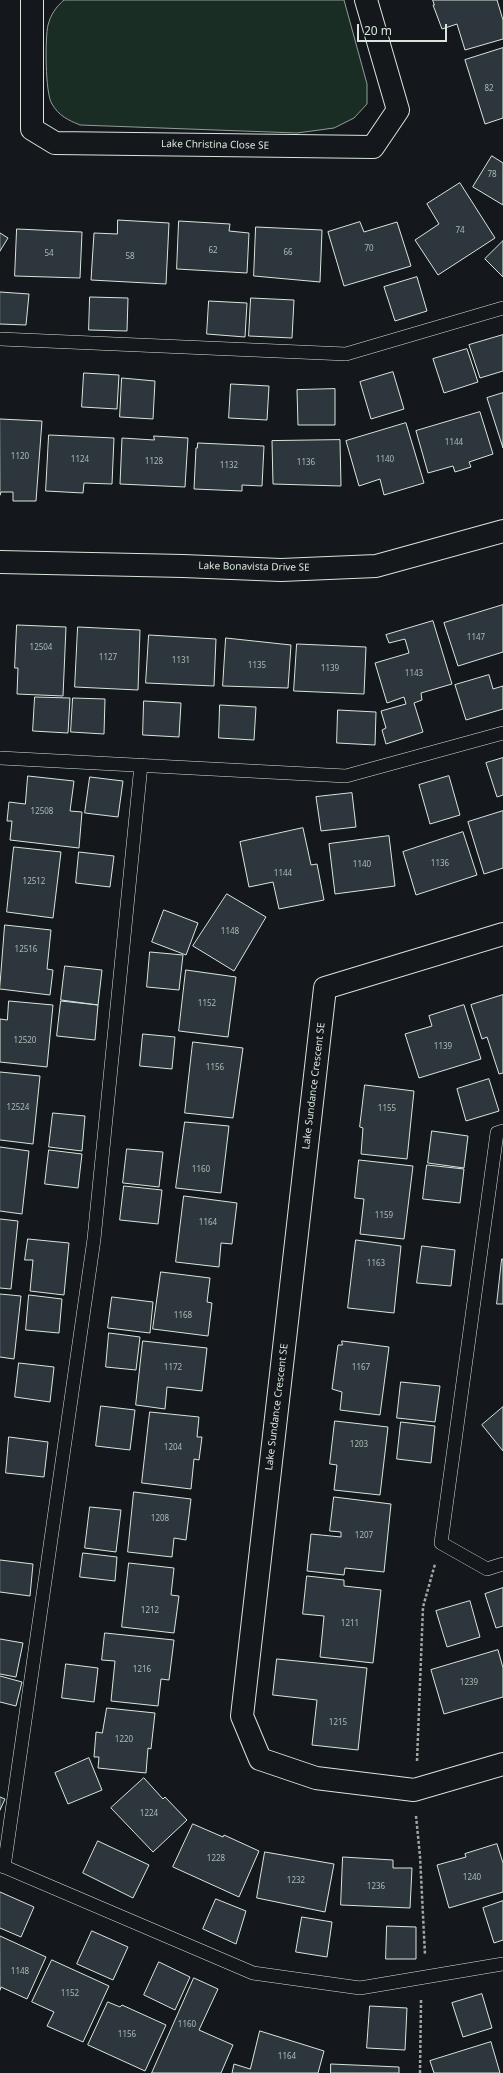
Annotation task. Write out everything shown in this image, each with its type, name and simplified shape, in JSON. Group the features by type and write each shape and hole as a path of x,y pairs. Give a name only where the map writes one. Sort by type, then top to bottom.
{"street":[{"name":"Lake Christina Close SE","path":"32,0 32,129 55,143 373,147 398,110 366,0"},
{"name":"Lake Bonavista Drive SE","path":"0,562 183,566 281,570 376,566 503,531"},
{"name":"Lake Sundance Crescent SE","path":"503,934 325,988 242,1716 260,1759 316,1778 414,1790 503,1764"}],"lane":[{"path":"0,339 346,354 503,308"},
{"path":"0,758 346,776 503,733"},
{"path":"142,765 94,1239 2,1866 253,1973 360,1988 503,1964"},
{"path":"503,1131 497,1133 441,1543 487,1569 503,1564"}],"path":[{"path":"420,2073 422,1977 425,1962 420,1856 414,1790 417,1755 423,1607 441,1543"}],"green space":[{"path":"64,0 344,0 367,84 367,104 354,118 334,128 297,133 80,125 58,112 52,104 48,89 46,53 48,25 54,11"}],"building":[{"path":"433,0 497,0 503,20 503,39 465,50 457,24 442,29 433,5"},
{"path":"503,48 503,118 485,124 465,60"},
{"path":"492,156 503,163 503,205 473,187"},
{"path":"460,183 495,238 438,275 415,240 439,224 427,204"},
{"path":"118,220 169,223 166,284 91,280 94,233 117,234"},
{"path":"179,221 230,224 229,231 249,233 247,273 177,269"},
{"path":"360,222 364,232 397,222 411,266 344,286 328,232"},
{"path":"256,227 322,230 320,282 254,276"},
{"path":"17,229 82,232 80,278 15,276"},
{"path":"0,233 8,238 0,251"},
{"path":"503,241 503,277 485,259"},
{"path":"417,277 427,311 395,321 384,287"},
{"path":"0,292 29,294 26,325 0,324"},
{"path":"90,297 128,298 127,331 89,330"},
{"path":"251,298 294,300 292,338 249,336"},
{"path":"209,301 247,303 245,337 207,334"},
{"path":"503,335 503,371 480,378 469,345"},
{"path":"467,349 478,382 444,393 433,359"},
{"path":"393,372 404,409 371,419 360,382"},
{"path":"84,373 119,375 117,409 82,407"},
{"path":"122,378 155,381 153,419 120,417"},
{"path":"231,384 269,386 267,420 229,418"},
{"path":"335,389 335,425 298,425 297,390"},
{"path":"503,393 503,448 487,398"},
{"path":"480,412 493,454 469,462 471,467 455,472 453,466 428,473 416,431"},
{"path":"0,419 42,421 36,501 13,501 13,492 1,492 0,495"},
{"path":"406,423 424,483 384,495 380,479 359,486 346,441"},
{"path":"49,435 114,438 112,484 84,483 83,493 46,491"},
{"path":"154,436 188,438 185,487 120,484 122,438 154,440"},
{"path":"340,440 341,486 273,484 272,441"},
{"path":"198,443 264,446 262,486 242,485 242,491 194,489 196,448"},
{"path":"503,605 503,652 458,666 444,623"},
{"path":"433,621 452,684 421,693 422,700 414,703 423,732 386,744 382,730 386,728 381,711 406,704 404,697 387,703 375,663 409,653 405,639 389,643 386,635"},
{"path":"17,625 66,627 63,696 17,694 18,668 15,668"},
{"path":"78,627 140,630 138,690 75,687"},
{"path":"149,635 216,639 214,686 146,683"},
{"path":"226,638 291,645 288,688 223,686"},
{"path":"297,644 366,647 364,694 294,691"},
{"path":"489,675 493,689 503,686 503,709 466,720 455,685"},
{"path":"35,697 70,698 68,733 33,731"},
{"path":"73,698 105,699 104,734 71,732"},
{"path":"144,701 181,703 179,737 143,735"},
{"path":"220,705 256,707 254,740 219,738"},
{"path":"338,710 376,712 375,745 337,743"},
{"path":"503,758 503,795 497,797 486,763"},
{"path":"28,776 74,781 70,811 82,812 79,848 10,840 12,821 7,821 9,802 25,804"},
{"path":"449,776 460,815 430,824 419,785"},
{"path":"90,777 123,781 118,817 85,813"},
{"path":"352,793 356,827 321,831 316,797"},
{"path":"503,811 503,868 484,874 468,822"},
{"path":"303,828 311,865 317,864 324,900 279,909 273,882 249,887 240,842"},
{"path":"463,832 477,875 416,895 403,852"},
{"path":"389,836 395,886 335,894 329,844"},
{"path":"14,847 61,852 53,918 7,912"},
{"path":"79,852 114,856 110,887 76,883"},
{"path":"227,894 266,917 234,971 193,946"},
{"path":"164,910 198,923 186,955 152,942"},
{"path":"5,925 51,930 47,969 53,970 50,995 0,989"},
{"path":"150,952 183,955 179,990 147,987"},
{"path":"65,966 102,970 98,1005 61,1000"},
{"path":"186,970 236,977 228,1037 179,1031"},
{"path":"503,995 503,1073 499,1074 487,1037 482,1039 471,1005"},
{"path":"9,1001 53,1005 47,1067 0,1062 0,1019 7,1020"},
{"path":"61,1001 98,1005 95,1040 57,1036"},
{"path":"464,1005 481,1059 419,1078 405,1034 432,1026 429,1016"},
{"path":"143,1034 175,1037 172,1069 140,1066"},
{"path":"193,1042 243,1048 233,1118 185,1113"},
{"path":"0,1072 40,1076 33,1144 0,1140"},
{"path":"489,1079 499,1111 466,1121 457,1089"},
{"path":"365,1085 414,1091 407,1159 361,1154 363,1128 360,1127"},
{"path":"53,1113 85,1116 82,1151 49,1147"},
{"path":"185,1122 229,1126 221,1193 176,1188"},
{"path":"432,1131 468,1136 464,1168 428,1163"},
{"path":"0,1147 29,1151 22,1214 0,1211"},
{"path":"127,1149 163,1152 159,1187 123,1183"},
{"path":"49,1150 82,1154 78,1188 45,1184"},
{"path":"359,1160 413,1166 404,1239 360,1234 364,1199 355,1198"},
{"path":"427,1165 464,1169 460,1203 423,1199"},
{"path":"124,1186 162,1190 158,1224 120,1220"},
{"path":"184,1196 237,1203 232,1244 221,1243 219,1267 176,1262"},
{"path":"0,1219 18,1221 11,1289 0,1288"},
{"path":"28,1239 69,1243 64,1295 30,1291 33,1260 25,1260"},
{"path":"356,1240 401,1246 394,1313 348,1308"},
{"path":"422,1246 455,1250 451,1286 417,1283"},
{"path":"502,1259 503,1304 497,1304"},
{"path":"161,1272 210,1278 207,1302 212,1303 208,1336 153,1329"},
{"path":"0,1294 21,1296 14,1359 0,1357"},
{"path":"29,1295 62,1299 59,1333 26,1330"},
{"path":"112,1297 153,1302 150,1333 108,1328"},
{"path":"109,1333 140,1337 136,1370 106,1367"},
{"path":"143,1341 207,1348 202,1391 167,1387 165,1409 136,1405"},
{"path":"342,1341 389,1347 380,1415 340,1410 342,1392 332,1389 338,1345 342,1345"},
{"path":"19,1363 54,1367 50,1402 15,1397"},
{"path":"401,1382 440,1386 435,1422 397,1418"},
{"path":"101,1406 135,1410 130,1450 96,1446"},
{"path":"503,1407 503,1451 482,1425"},
{"path":"150,1412 199,1417 197,1437 202,1437 199,1460 194,1459 191,1489 142,1483"},
{"path":"335,1421 388,1427 380,1495 334,1490 337,1465 330,1464"},
{"path":"401,1422 435,1426 431,1463 397,1459"},
{"path":"9,1437 48,1442 44,1477 6,1473"},
{"path":"134,1492 191,1499 186,1540 174,1538 172,1557 128,1552"},
{"path":"334,1497 391,1504 384,1572 345,1568 344,1575 307,1571 311,1534 341,1537 341,1532 330,1531"},
{"path":"90,1507 121,1510 116,1552 85,1548"},
{"path":"83,1553 117,1557 115,1581 80,1577"},
{"path":"0,1560 33,1564 30,1596 0,1592"},
{"path":"129,1563 174,1568 171,1595 179,1596 174,1633 122,1627"},
{"path":"307,1576 344,1580 344,1586 381,1590 373,1663 320,1657 324,1616 303,1614"},
{"path":"503,1588 503,1626 496,1628 485,1594"},
{"path":"470,1601 480,1637 447,1647 436,1611"},
{"path":"105,1633 174,1640 169,1680 161,1679 158,1706 111,1701 115,1661 102,1660"},
{"path":"0,1639 23,1643 16,1677 0,1674"},
{"path":"498,1650 503,1668 503,1697 444,1714 431,1670"},
{"path":"277,1659 367,1668 358,1750 312,1745 317,1700 273,1695"},
{"path":"66,1664 98,1668 94,1702 62,1698"},
{"path":"0,1676 22,1682 16,1706 0,1702"},
{"path":"107,1708 155,1713 151,1749 148,1748 146,1773 98,1768 99,1757 94,1757 96,1732 102,1733"},
{"path":"89,1758 102,1790 68,1804 55,1773"},
{"path":"144,1778 163,1799 165,1797 187,1820 153,1852 111,1808"},
{"path":"0,1797 5,1799 0,1810"},
{"path":"193,1824 223,1837 224,1835 259,1851 239,1897 173,1867"},
{"path":"98,1841 149,1865 133,1898 83,1873"},
{"path":"497,1844 503,1863 503,1892 449,1908 437,1865 466,1857 465,1854"},
{"path":"265,1852 334,1864 325,1912 257,1898"},
{"path":"343,1857 393,1860 393,1868 412,1868 410,1908 341,1905"},
{"path":"0,1892 34,1907 21,1937 0,1928"},
{"path":"216,1899 246,1911 236,1944 203,1929"},
{"path":"503,1901 503,1940 494,1943 483,1908"},
{"path":"302,1917 332,1922 327,1957 296,1952"},
{"path":"387,1926 416,1927 416,1959 386,1959"},
{"path":"92,1931 128,1947 113,1980 77,1964"},
{"path":"0,1936 46,1957 27,1999 1,1987 0,1990"},
{"path":"52,1960 109,1986 83,2042 47,2026 54,2012 32,2002"},
{"path":"159,1962 190,1977 175,2010 144,1995"},
{"path":"194,1978 218,1989 199,2030 233,2045 221,2073 152,2073"},
{"path":"482,1994 492,2028 463,2037 452,2003"},
{"path":"108,2002 120,2007 122,2005 166,2025 145,2071 88,2045"},
{"path":"370,2006 407,2008 405,2050 367,2048"},
{"path":"260,2031 324,2051 318,2073 232,2073 234,2064 250,2069"},
{"path":"491,2042 500,2073 434,2073 430,2061"},
{"path":"331,2064 399,2067 399,2073 331,2073"}]}
